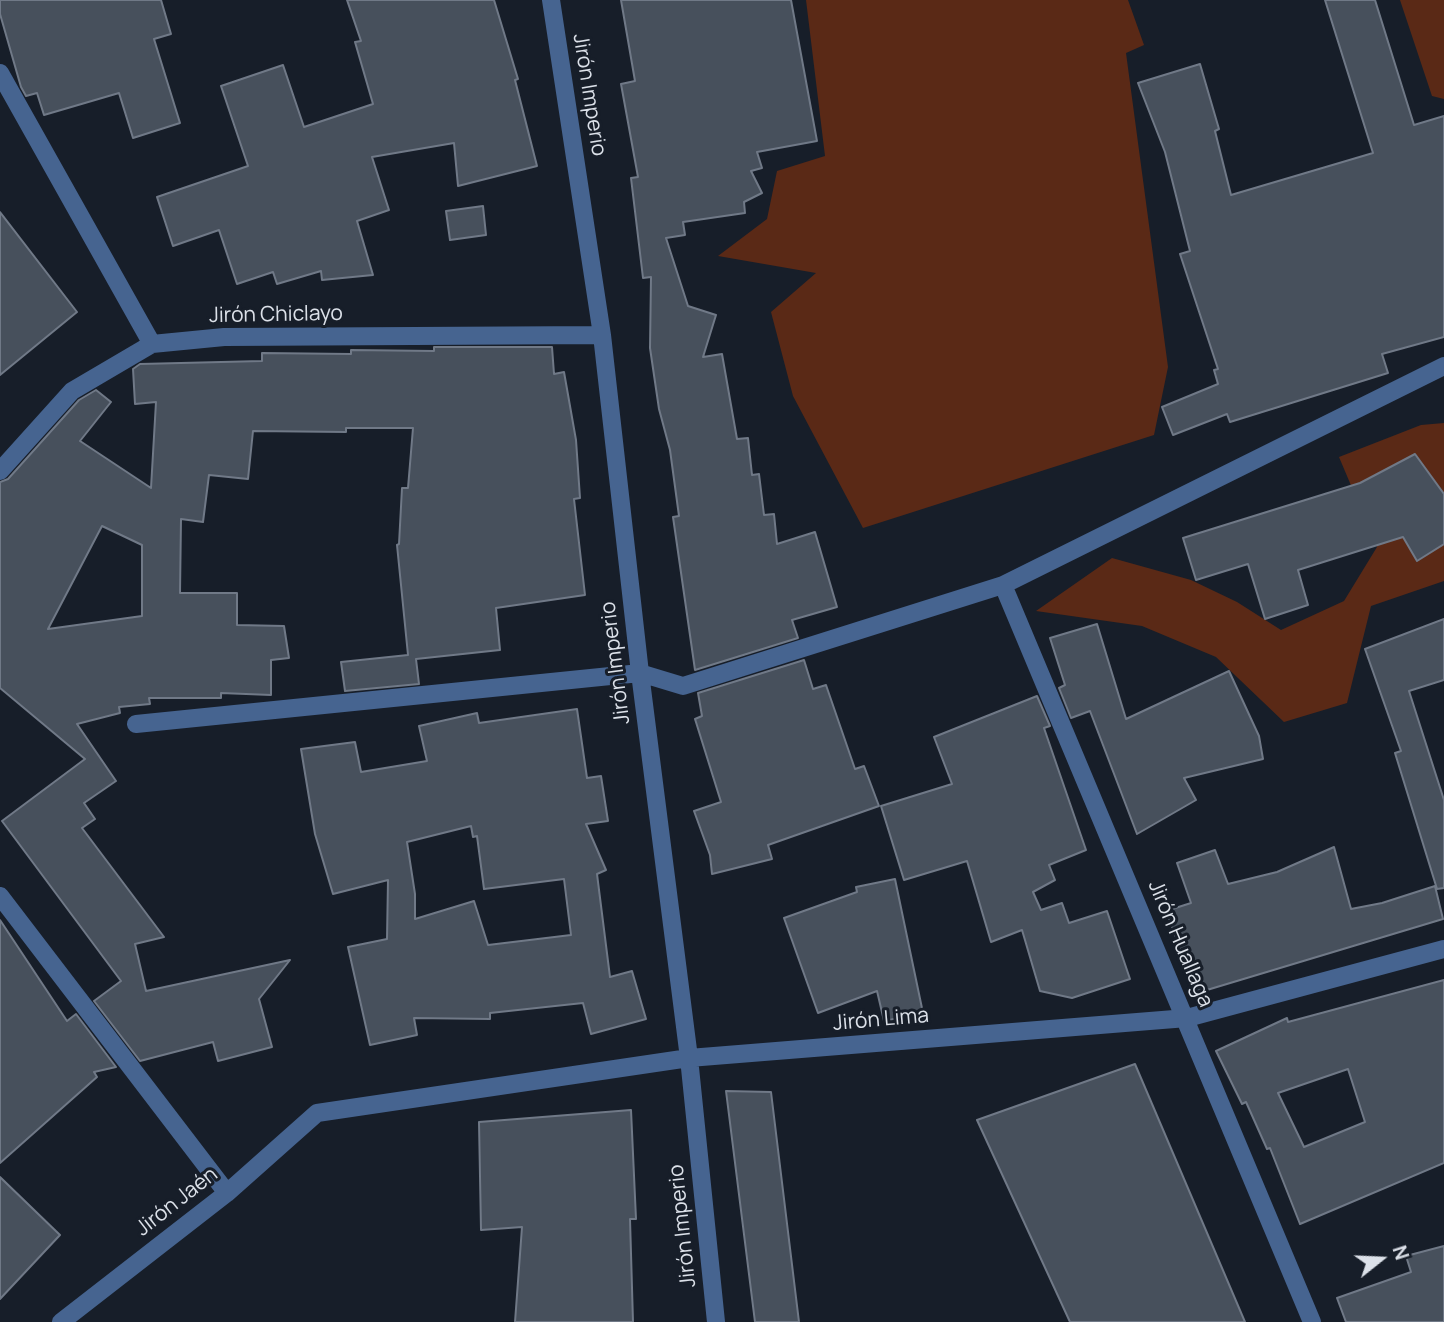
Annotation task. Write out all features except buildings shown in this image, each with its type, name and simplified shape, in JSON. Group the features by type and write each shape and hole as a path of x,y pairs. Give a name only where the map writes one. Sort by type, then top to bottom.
{"street":[{"name":"Jirón Imperio","path":"551,0 602,335 640,673 689,1058 716,1322"},
{"path":"0,73 152,344"},
{"name":"Jirón Chiclayo","path":"0,471 72,391 152,344 224,337 602,335"},
{"path":"136,724 640,673 683,686 1003,585 1444,366"},
{"name":"Jirón Huallaga","path":"1003,585 1187,1018 1312,1322"},
{"path":"0,896 227,1193"},
{"name":"Jirón Lima","path":"317,1113 689,1058 1187,1018 1444,949"},
{"name":"Jirón Jaén","path":"61,1322 227,1193 317,1113"}],"shaded area":[{"path":"806,0 1128,0 1144,45 1126,53 1168,367 1154,435 863,528 793,396 771,312 816,273 718,256 767,219 777,171 825,156"},
{"path":"1400,0 1444,0 1444,99 1432,96"},
{"path":"1444,423 1444,581 1371,606 1347,703 1284,722 1216,657 1142,626 1036,611 1112,558 1191,580 1237,602 1281,630 1344,601 1377,547 1339,457 1421,425"}]}
